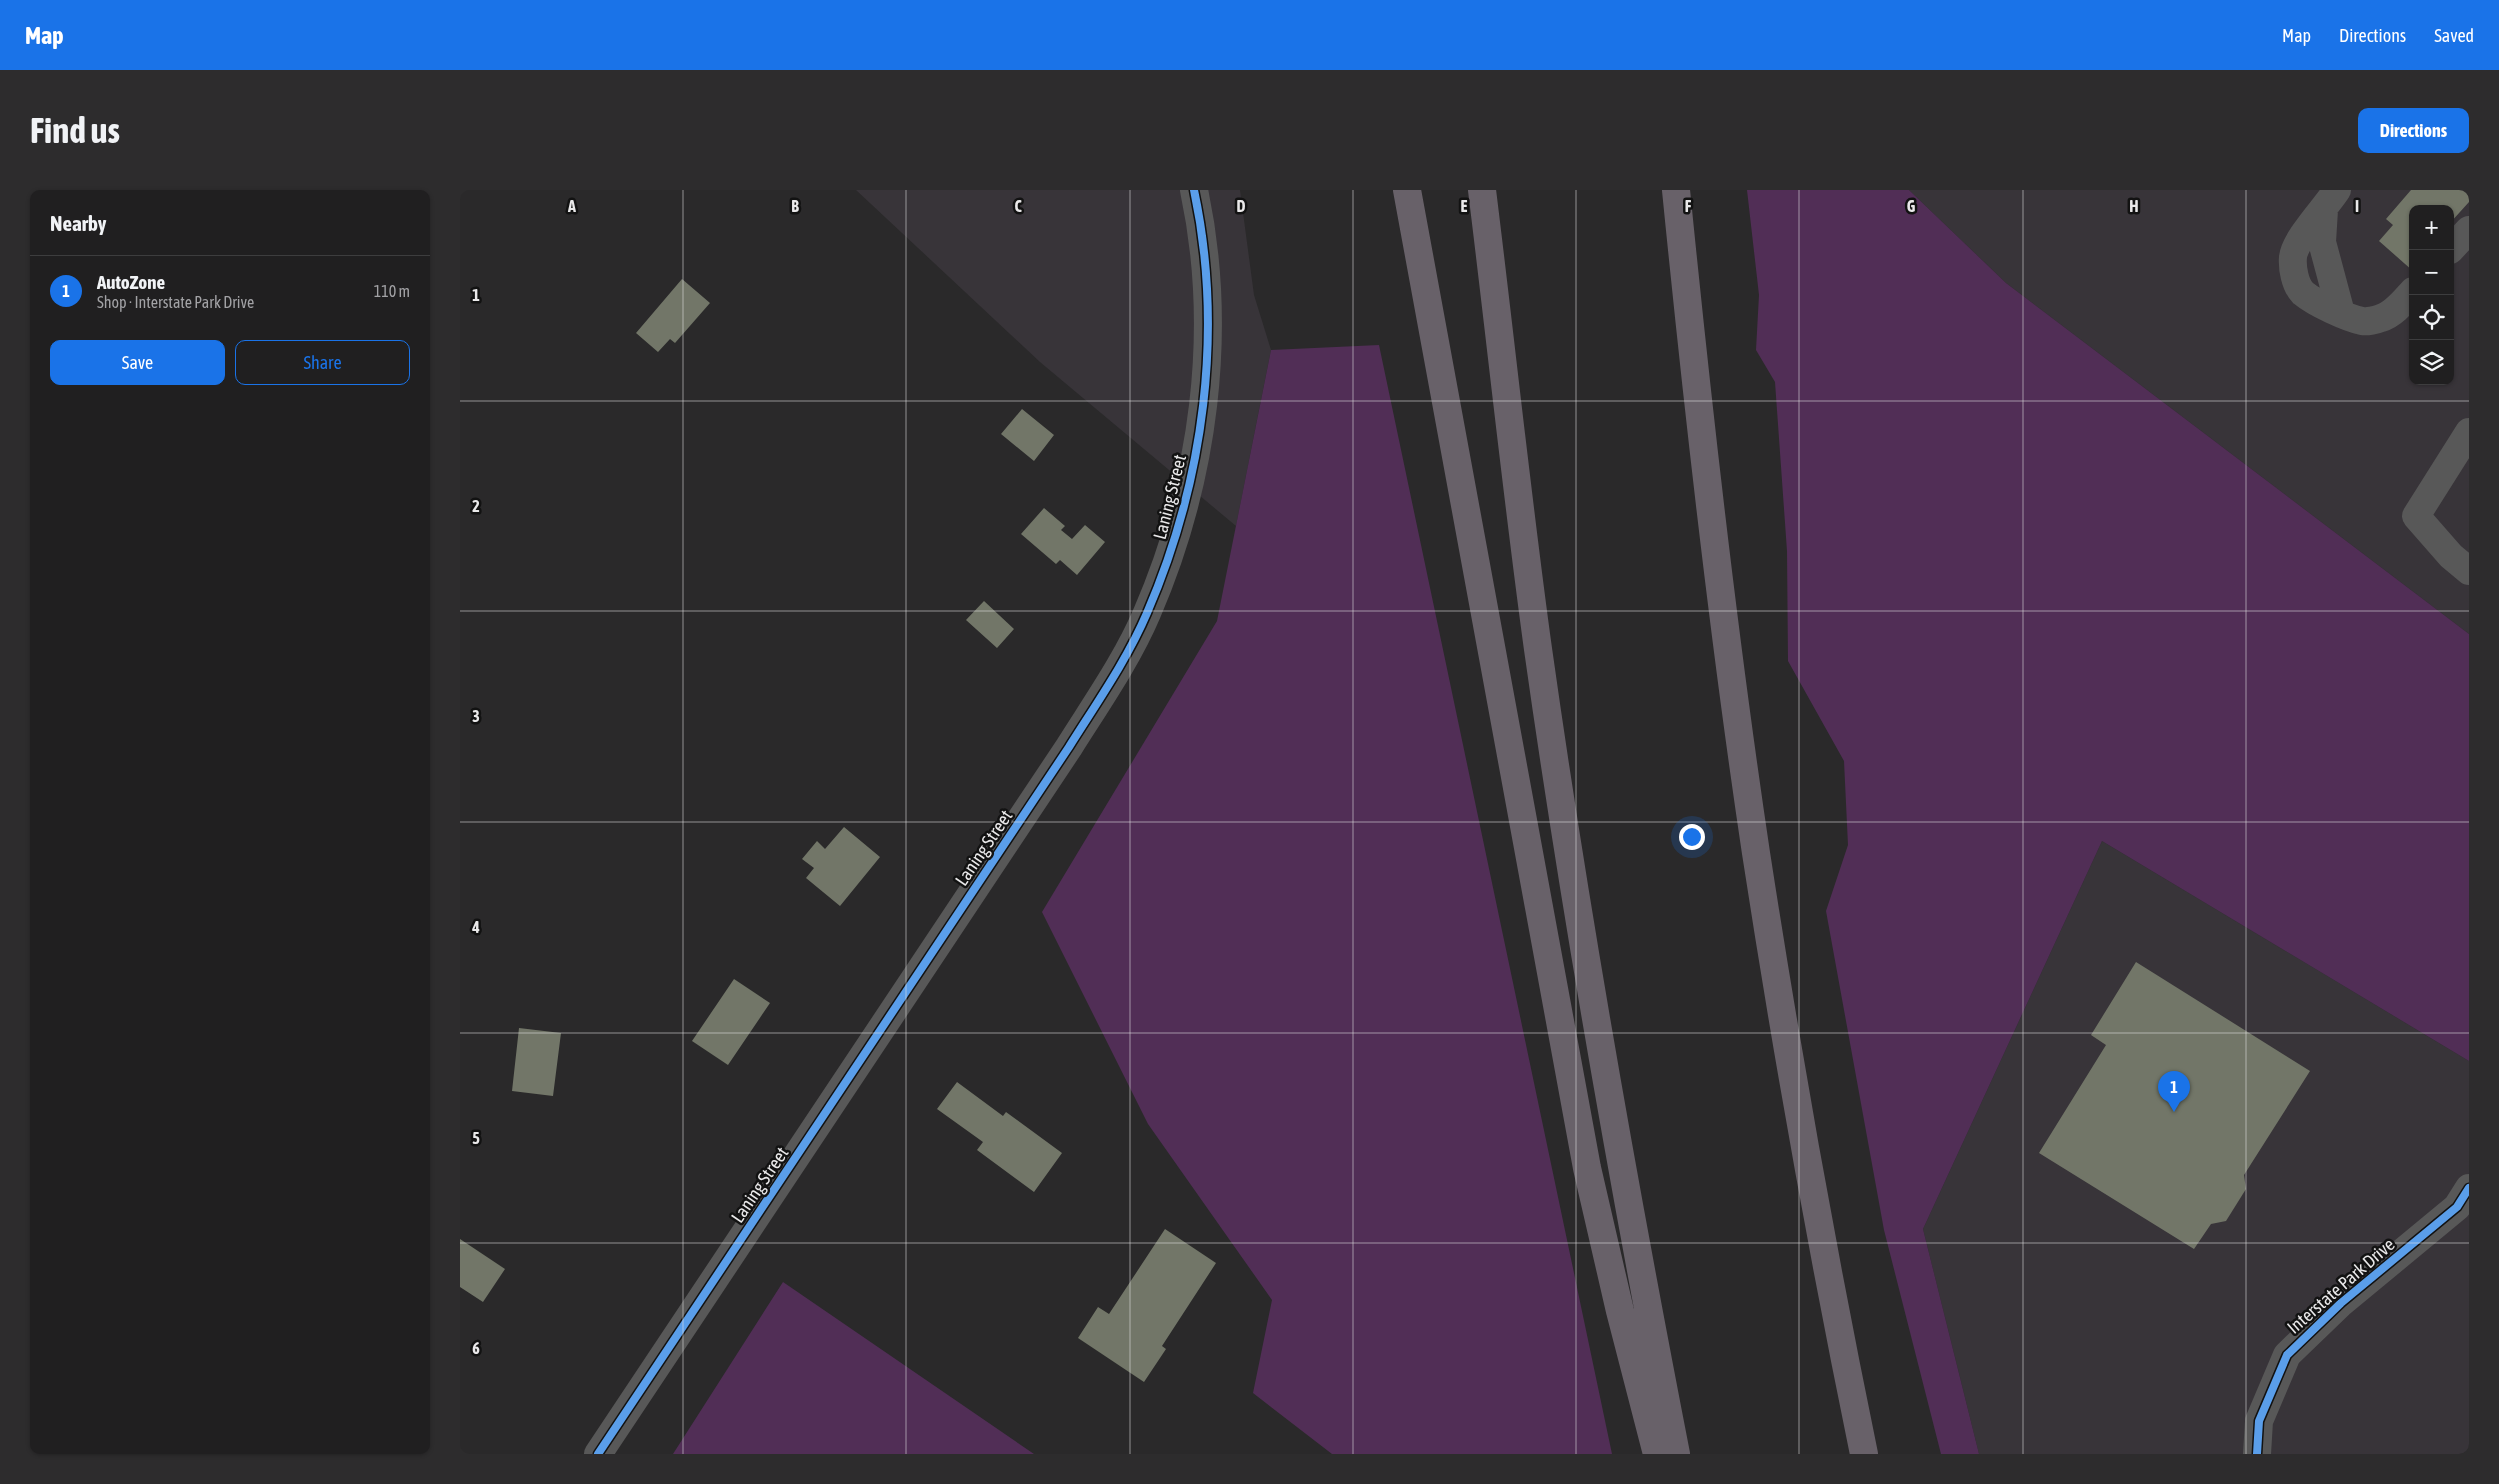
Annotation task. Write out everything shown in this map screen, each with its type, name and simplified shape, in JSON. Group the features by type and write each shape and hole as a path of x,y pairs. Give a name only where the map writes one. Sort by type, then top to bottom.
{"highway":[{"path":"1407,190 1587,1168 1620,1311 1657,1454"},
{"path":"1482,190 1538,648 1614,1122 1676,1454"},
{"path":"1676,190 1696,391 1756,852 1796,1096 1864,1454"}],"street":[{"name":"Laning Street","path":"598,1454 1069,747 1110,680 1146,615 1172,550 1192,481 1203,412 1208,344 1207,280 1194,190"},
{"path":"2331,200 2322,242 2341,313"},
{"path":"2331,200 2299,242 2293,256 2294,275 2302,292 2341,313 2363,321 2382,318 2399,307 2410,295"},
{"path":"2454,246 2469,230"},
{"path":"2469,432 2416,516 2451,556 2469,571"},
{"name":"Interstate Park Drive","path":"2257,1454 2259,1421 2287,1355 2341,1303 2457,1207 2469,1188"}],"shaded area":[{"path":"856,190 1240,190 1254,295 1271,350 1236,526 1040,362"},
{"path":"1747,190 1909,190 2006,283 2469,634 2469,1061 2102,841 1923,1229 1979,1454 1941,1454 1884,1230 1826,911 1848,845 1844,761 1788,661 1787,551 1775,382 1756,350 1759,295"},
{"path":"1909,190 2469,190 2469,634 2006,283"},
{"path":"1379,345 1612,1454 1332,1454 1253,1393 1272,1300 1148,1124 1042,912 1217,621 1271,350"},
{"path":"2102,841 2469,1061 2469,1454 1979,1454 1923,1229"},
{"path":"783,1282 1034,1454 673,1454"}],"building":[{"path":"2411,190 2469,190 2469,202 2454,219 2454,205 2409,205 2409,267 2379,241 2393,225 2386,219"},
{"path":"682,279 710,303 675,343 670,339 658,352 636,333"},
{"path":"1022,409 1054,435 1034,461 1001,434"},
{"path":"1044,508 1065,526 1061,530 1072,539 1085,525 1105,542 1077,575 1060,560 1056,564 1021,534"},
{"path":"984,601 1014,629 997,648 966,620"},
{"path":"844,827 880,857 840,906 806,878 814,868 802,859 817,841 825,849"},
{"path":"2136,962 2310,1071 2244,1175 2246,1189 2226,1221 2211,1224 2194,1249 2039,1153 2106,1045 2091,1035"},
{"path":"734,979 770,1003 728,1065 692,1041"},
{"path":"519,1028 561,1033 553,1096 512,1091"},
{"path":"957,1082 1003,1116 1006,1112 1062,1153 1034,1192 977,1150 983,1142 937,1109"},
{"path":"1165,1229 1216,1263 1162,1346 1166,1349 1144,1382 1078,1338 1098,1307 1109,1314"},
{"path":"460,1239 505,1269 483,1302 460,1287"}],"cycle path":[{"path":"598,1454 1069,747 1111,682 1139,630 1167,563 1183,511 1195,458 1203,405 1207,351 1207,297 1203,243 1194,190"},
{"path":"2257,1454 2259,1421 2287,1355 2341,1303 2457,1207 2469,1188"}],"place":[{"name":"AutoZone","path":"2174,1112"}]}
